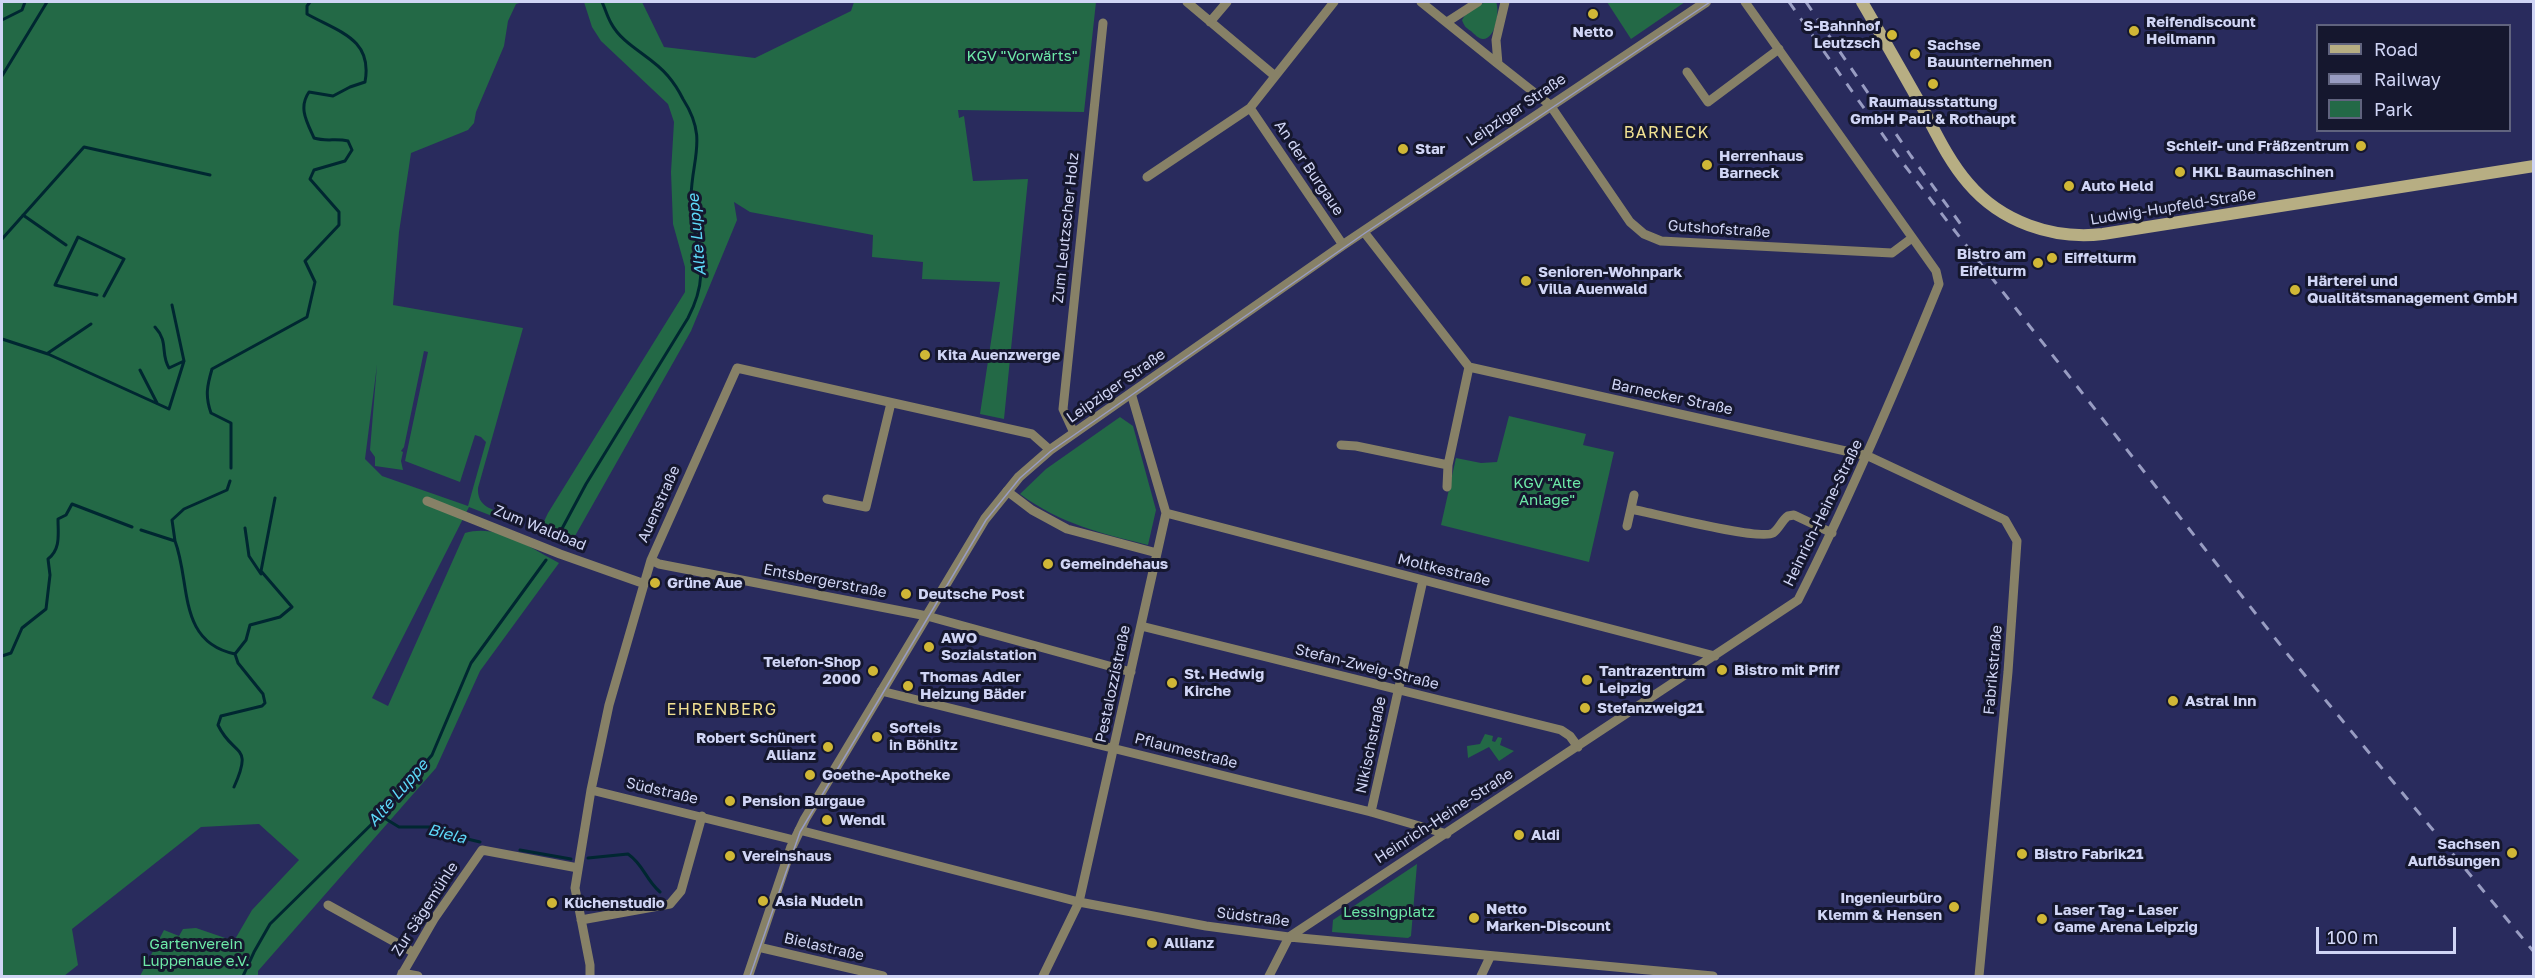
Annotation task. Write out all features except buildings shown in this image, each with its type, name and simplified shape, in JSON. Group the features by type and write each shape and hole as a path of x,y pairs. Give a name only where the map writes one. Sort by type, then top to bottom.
{"main road":[{"name":"Ludwig-Hupfeld-Straße","path":"1862,2 1954,163 1968,183 2002,212 2030,226 2056,233 2090,236 2534,166"}],"street":[{"path":"1186,2 1275,76"},
{"path":"1210,22 1227,2"},
{"path":"1147,177 1250,108 1334,2"},
{"name":"Gutshofstraße","path":"1421,2 1550,105 1630,222 1644,234 1661,240 1892,253 1912,238"},
{"path":"1447,22 1478,2"},
{"path":"1498,64 1496,40 1505,2"},
{"name":"Leipziger Straße","path":"748,976 796,835 985,519 1007,491 1050,450 1131,393 1343,245 1706,2"},
{"name":"Heinrich-Heine-Straße","path":"1269,976 1289,937 1798,600 1832,533 1868,456 1939,284 1936,271 1745,2"},
{"name":"Zum Leutzscher Holz","path":"1074,433 1063,409 1103,23"},
{"path":"1687,72 1708,102 1779,49"},
{"name":"An der Burgaue","path":"1250,108 1343,245"},
{"path":"1364,231 1469,367 1448,465 1447,487"},
{"name":"Barnecker Straße","path":"1469,367 1868,456"},
{"name":"Auenstraße","path":"590,976 591,965 575,888 591,790 609,705 642,583 737,368 1032,434 1050,450"},
{"name":"Pestalozzistraße","path":"1043,976 1079,902 1166,513 1131,393"},
{"path":"827,499 866,507 891,403"},
{"path":"1341,445 1448,465"},
{"name":"Fabrikstraße","path":"1868,456 2005,520 2017,541 2005,707 1979,976"},
{"path":"1007,491 1032,510 1067,529 1157,553"},
{"path":"1627,526 1634,495"},
{"name":"Zum Waldbad","path":"427,501 560,554 642,583"},
{"path":"1631,509 1712,529 1766,535 1775,531 1788,516 1794,515 1832,533"},
{"name":"Moltkestraße","path":"1166,513 1714,656"},
{"name":"Entsbergerstraße","path":"651,560 659,564 927,616 1131,672"},
{"name":"Nikischstraße","path":"1371,812 1423,580"},
{"name":"Stefan-Zweig-Straße","path":"1141,626 1562,730 1578,747"},
{"name":"Pflaumestraße","path":"881,691 1371,812 1447,834"},
{"name":"Südstraße","path":"591,790 796,835 1079,902 1206,926 1289,937 1490,957 1713,976"},
{"path":"581,920 670,904 681,891 702,816"},
{"name":"Zur Sägemühle","path":"401,975 413,952 482,850 578,868"},
{"path":"328,906 413,952"},
{"name":"Bielastraße","path":"758,947 883,976"},
{"path":"1481,976 1490,957"},
{"path":"401,975 418,976"}],"green space":[{"name":"Gartenverein Luppenaue e.V.","path":"2,2 523,2 516,4 508,21 504,46 476,112 474,123 468,130 411,153 399,232 393,305 523,328 478,488 478,494 483,503 507,515 505,521 469,507 372,698 388,706 465,533 489,531 501,534 559,563 480,671 436,768 258,971 258,976 140,976 164,930 179,936 183,929 196,928 234,941 252,910 299,860 259,824 201,827 72,929 78,965 64,976 2,976","holes":["424,351 428,352 405,461 460,482 475,435 481,437 486,442 468,506 382,476 365,459 377,365 370,450 375,457 375,466 403,470 401,461 403,452 401,451 404,447"]},
{"name":"KGV \"Vorwärts\"","path":"584,2 642,2 664,47 755,58 851,11 854,2 1096,2 1084,112 958,110 959,118 964,116 973,181 1028,179 1004,419 980,414 1000,282 922,279 923,262 872,257 873,235 750,212 734,202 737,220 691,331 571,543 568,547 538,534 548,513 685,292 685,267 673,224 671,172 674,122 668,104 601,41 592,27"},
{"path":"1485,2 1496,2 1497,11 1494,29 1487,38 1483,39 1466,28 1462,20 1465,15"},
{"path":"1607,2 1685,2 1631,39"},
{"name":"KGV \"Alte Anlage\"","path":"1509,416 1586,434 1583,445 1614,452 1589,562 1441,525 1456,458 1481,463 1497,462"},
{"path":"1120,417 1133,426 1156,510 1148,545 1081,526 1051,513 1020,494 1046,469"},
{"path":"1485,734 1493,736 1492,741 1495,742 1498,737 1502,738 1500,745 1514,751 1499,761 1489,747 1468,758 1467,746 1480,744"},
{"name":"Lessingplatz","path":"1417,864 1411,936 1408,938 1332,932 1333,920"}],"waterway":[{"path":"2,20 22,10 25,2"},
{"path":"2,76 47,2"},
{"path":"231,468 231,423 211,413 207,396 212,369 307,317 315,282 305,261 339,225 339,212 310,179 314,170 345,161 352,150 348,141 314,138 305,115 306,98 309,92 333,96 365,82 366,67 359,46 342,32 307,14 307,6 310,2"},
{"name":"Alte Luppe","path":"557,538 586,484 688,318 700,284 700,257 691,197 697,137 691,113 672,81 616,31 602,2"},
{"path":"2,239 84,147 210,175"},
{"path":"23,215 66,245"},
{"path":"97,295 55,285 78,237 124,259 104,296"},
{"path":"2,339 48,354 169,409 184,361 172,305"},
{"path":"48,353 91,324"},
{"path":"155,327 162,338 169,368 184,361"},
{"path":"140,370 157,403"},
{"path":"141,530 175,541 172,520 184,509 227,490 230,481"},
{"path":"234,787 240,773 242,756 218,725 221,716 262,706 265,703 263,694 238,663 235,654 246,640 250,625 280,617 292,607 261,571 275,498"},
{"path":"2,656 11,653 22,628 46,609 50,575 48,559 57,546 58,519 66,515 72,504 132,527"},
{"path":"245,528 249,556 261,574"},
{"path":"175,541 189,609 195,624 203,637 216,647 235,654"},
{"name":"Alte Luppe","path":"243,976 270,924 381,815 432,755 471,663 546,560"},
{"name":"Biela","path":"381,816 399,827 434,827 438,832 480,842"},
{"name":"Biela","path":"520,850 571,859"},
{"name":"Biela","path":"588,858 628,854 638,863 660,892"}],"tram line":[{"path":"750,976 800,832 986,520 1020,478 1051,451 1365,233 1710,2"}],"railway":[{"path":"1789,2 1902,162 1951,226 2289,656 2534,952"},
{"path":"1806,2 1911,156 1962,226"}],"place":[{"name":"Netto","path":"1593,14"},
{"name":"Reifendiscount Heilmann","path":"2134,31"},
{"name":"S-Bahnhof Leutzsch","path":"1892,35"},
{"name":"Sachse Bauunternehmen","path":"1915,54"},
{"name":"Raumausstattung GmbH Paul & Rothaupt","path":"1933,84"},
{"name":"Schleif- und Fräßzentrum","path":"2361,146"},
{"name":"Star","path":"1403,149"},
{"name":"Herrenhaus Barneck","path":"1707,165"},
{"name":"HKL Baumaschinen","path":"2180,172"},
{"name":"Auto Held","path":"2069,186"},
{"name":"Eiffelturm","path":"2052,258"},
{"name":"Bistro am Eifelturm","path":"2038,263"},
{"name":"Senioren-Wohnpark Villa Auenwald","path":"1526,281"},
{"name":"Härterei und Qualitätsmanagement GmbH","path":"2295,290"},
{"name":"Kita Auenzwerge","path":"925,355"},
{"name":"Gemeindehaus","path":"1048,564"},
{"name":"Grüne Aue","path":"655,583"},
{"name":"Deutsche Post","path":"906,594"},
{"name":"AWO Sozialstation","path":"929,647"},
{"name":"Bistro mit Pfiff","path":"1722,670"},
{"name":"Telefon-Shop 2000","path":"873,671"},
{"name":"Tantrazentrum Leipzig","path":"1587,680"},
{"name":"St. Hedwig Kirche","path":"1172,683"},
{"name":"Thomas Adler Heizung Bäder","path":"908,686"},
{"name":"Astral Inn","path":"2173,701"},
{"name":"Stefanzweig21","path":"1585,708"},
{"name":"Softeis in Böhlitz","path":"877,737"},
{"name":"Robert Schünert Allianz","path":"828,747"},
{"name":"Goethe-Apotheke","path":"810,775"},
{"name":"Pension Burgaue","path":"730,801"},
{"name":"Wendl","path":"827,820"},
{"name":"Aldi","path":"1519,835"},
{"name":"Sachsen Auflösungen","path":"2512,853"},
{"name":"Bistro Fabrik21","path":"2022,854"},
{"name":"Vereinshaus","path":"730,856"},
{"name":"Asia Nudeln","path":"763,901"},
{"name":"Küchenstudio","path":"552,903"},
{"name":"Ingenieurbüro Klemm & Hensen","path":"1954,907"},
{"name":"Netto Marken-Discount","path":"1474,918"},
{"name":"Laser Tag - Laser Game Arena Leipzig","path":"2042,919"},
{"name":"Allianz","path":"1152,943"}],"district":[{"name":"BARNECK","path":"1667,133"},
{"name":"EHRENBERG","path":"722,710"}]}
